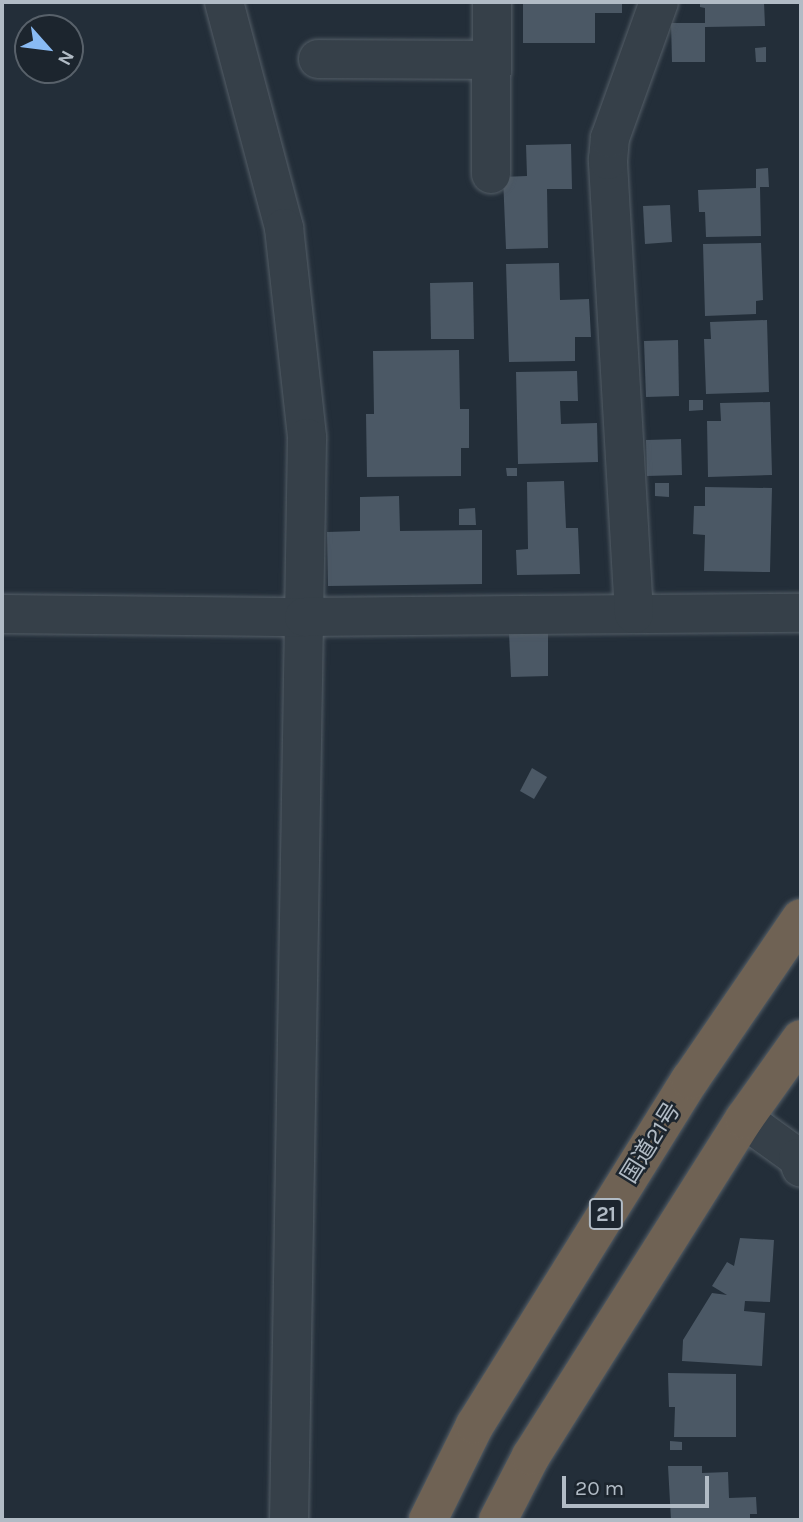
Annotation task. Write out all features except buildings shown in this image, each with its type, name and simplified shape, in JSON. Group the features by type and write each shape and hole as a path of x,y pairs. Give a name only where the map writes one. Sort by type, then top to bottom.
{"highway":[{"name":"国道21号","path":"428,1520 475,1425 690,1080 801,918"},
{"path":"498,1520 531,1456 744,1119 801,1039"}],"street":[{"path":"224,2 284,228 307,438 289,1520"},
{"path":"491,174 492,2"},
{"path":"634,614 608,160 610,138 659,2"},
{"path":"318,59 492,60"},
{"path":"2,614 304,617 801,612"},
{"path":"744,1119 798,1158 801,1168"}]}
